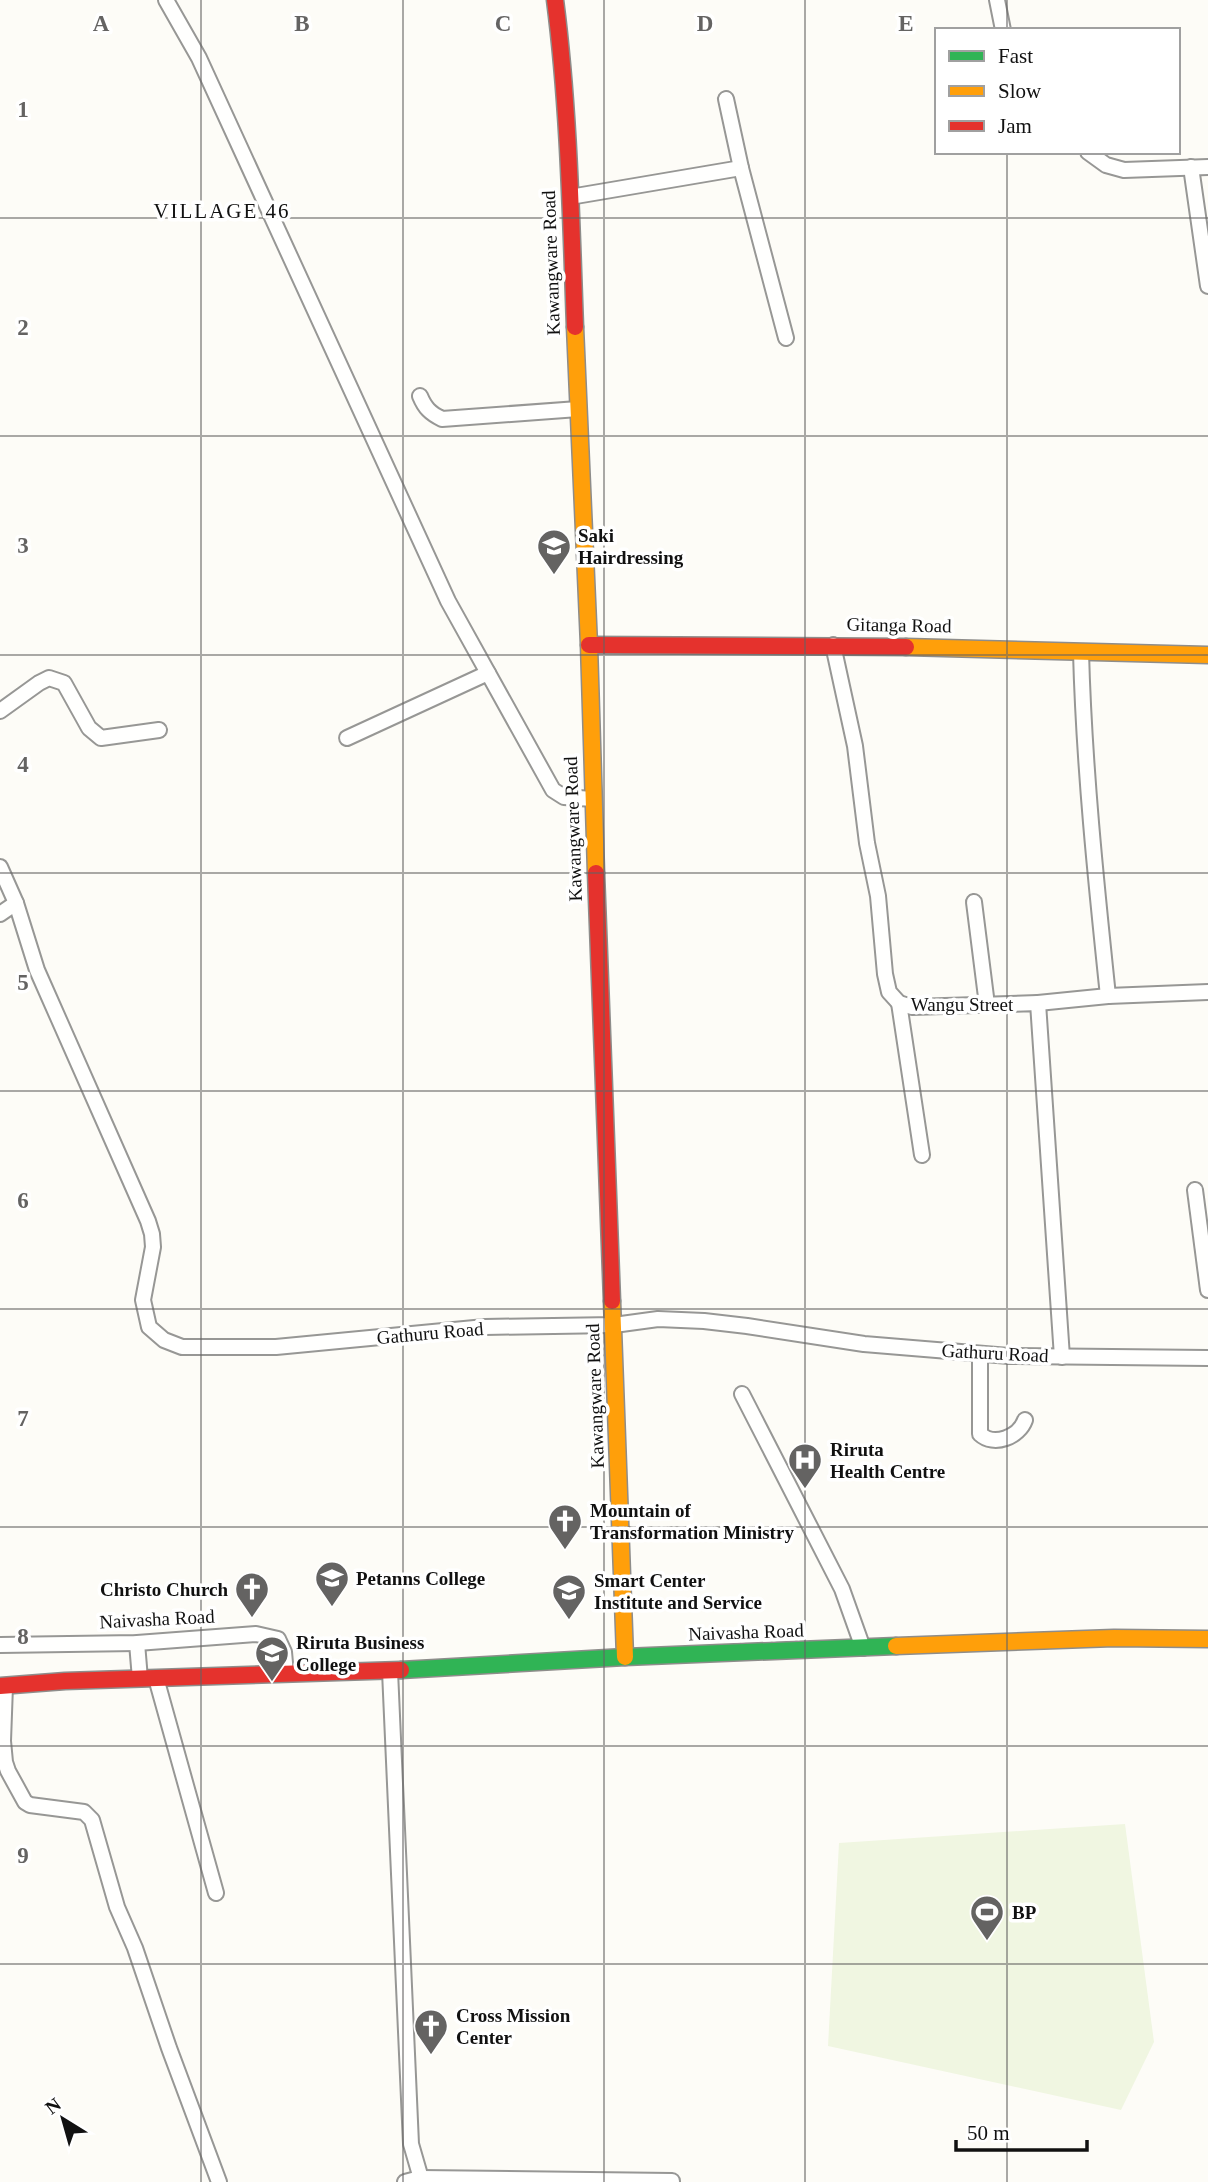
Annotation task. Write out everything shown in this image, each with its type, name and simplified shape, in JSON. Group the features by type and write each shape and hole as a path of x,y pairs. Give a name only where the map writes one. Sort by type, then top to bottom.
{"main road":[{"name":"Kawangware Road","path":"555,0 570,197 589,645 625,1657"},
{"name":"Gitanga Road","path":"589,645 833,645 1208,655"},
{"name":"Naivasha Road","path":"3,1686 65,1681 390,1671 625,1657 1114,1638 1208,1639"}],"street":[{"path":"166,0 198,58 448,601 553,790 564,797 593,799"},
{"path":"997,0 1003,28"},
{"path":"726,99 741,168 786,338"},
{"path":"1091,154 1106,165 1124,170 1208,167"},
{"path":"1191,167 1208,286"},
{"path":"570,197 741,168"},
{"path":"420,396 432,415 442,419 578,409"},
{"name":"Wangu Street","path":"833,645 855,746 867,843 878,896 885,974 890,992 899,1003 912,1007 1038,1003 1062,1357"},
{"path":"1081,652 1083,718 1100,933 1108,996"},
{"path":"348,738 488,673"},
{"path":"0,711 49,678 64,683 89,728 101,738 159,730"},
{"name":"Gathuru Road","path":"0,867 16,903 37,970 148,1222 152,1247 143,1300 149,1327 164,1340 182,1347 276,1347 485,1327 614,1325 658,1320 704,1321 864,1344 980,1354 1208,1358"},
{"path":"974,902 986,1005"},
{"path":"0,914 16,903"},
{"path":"1038,1003 1108,996 1208,992"},
{"path":"899,1003 922,1155"},
{"path":"1195,1190 1208,1290"},
{"path":"980,1354 980,1434 989,1439 1010,1437 1022,1430 1025,1420"},
{"path":"742,1394 842,1589 863,1648"},
{"name":"Naivasha Road","path":"0,1645 137,1643 256,1634 278,1639 284,1652 286,1674"},
{"path":"137,1643 216,1893"},
{"path":"390,1671 411,2144 421,2180"},
{"path":"3,1686 3,1741 8,1771 25,1802 30,1805 83,1812 92,1820 117,1907 135,1948 219,2182"},
{"path":"405,2182 672,2181"}],"green space":[{"name":"BP","path":"1125,1824 1154,2042 1121,2110 828,2046 839,1843"}],"traffic: fast":[{"path":"401,1670 625,1657 896,1646"}],"traffic: slow":[{"path":"575,327 596,873"},
{"path":"906,647 1208,655"},
{"path":"612,1301 625,1657"},
{"path":"896,1646 1114,1638 1208,1639"}],"traffic: jam":[{"path":"555,0 566,122 575,327"},
{"path":"589,645 906,647"},
{"path":"596,873 612,1301"},
{"path":"0,1686 65,1681 401,1670"}],"place":[{"name":"Saki Hairdressing","path":"554,576"},
{"name":"Riruta Health Centre","path":"805,1490"},
{"name":"Mountain of Transformation Ministry","path":"565,1551"},
{"name":"Petanns College","path":"332,1608"},
{"name":"Christo Church","path":"252,1619"},
{"name":"Smart Center Institute and Service","path":"569,1621"},
{"name":"Riruta Business College","path":"272,1683"},
{"name":"BP","path":"987,1942"},
{"name":"Cross Mission Center","path":"431,2056"}],"district":[{"name":"VILLAGE 46","path":"222,211"}]}
